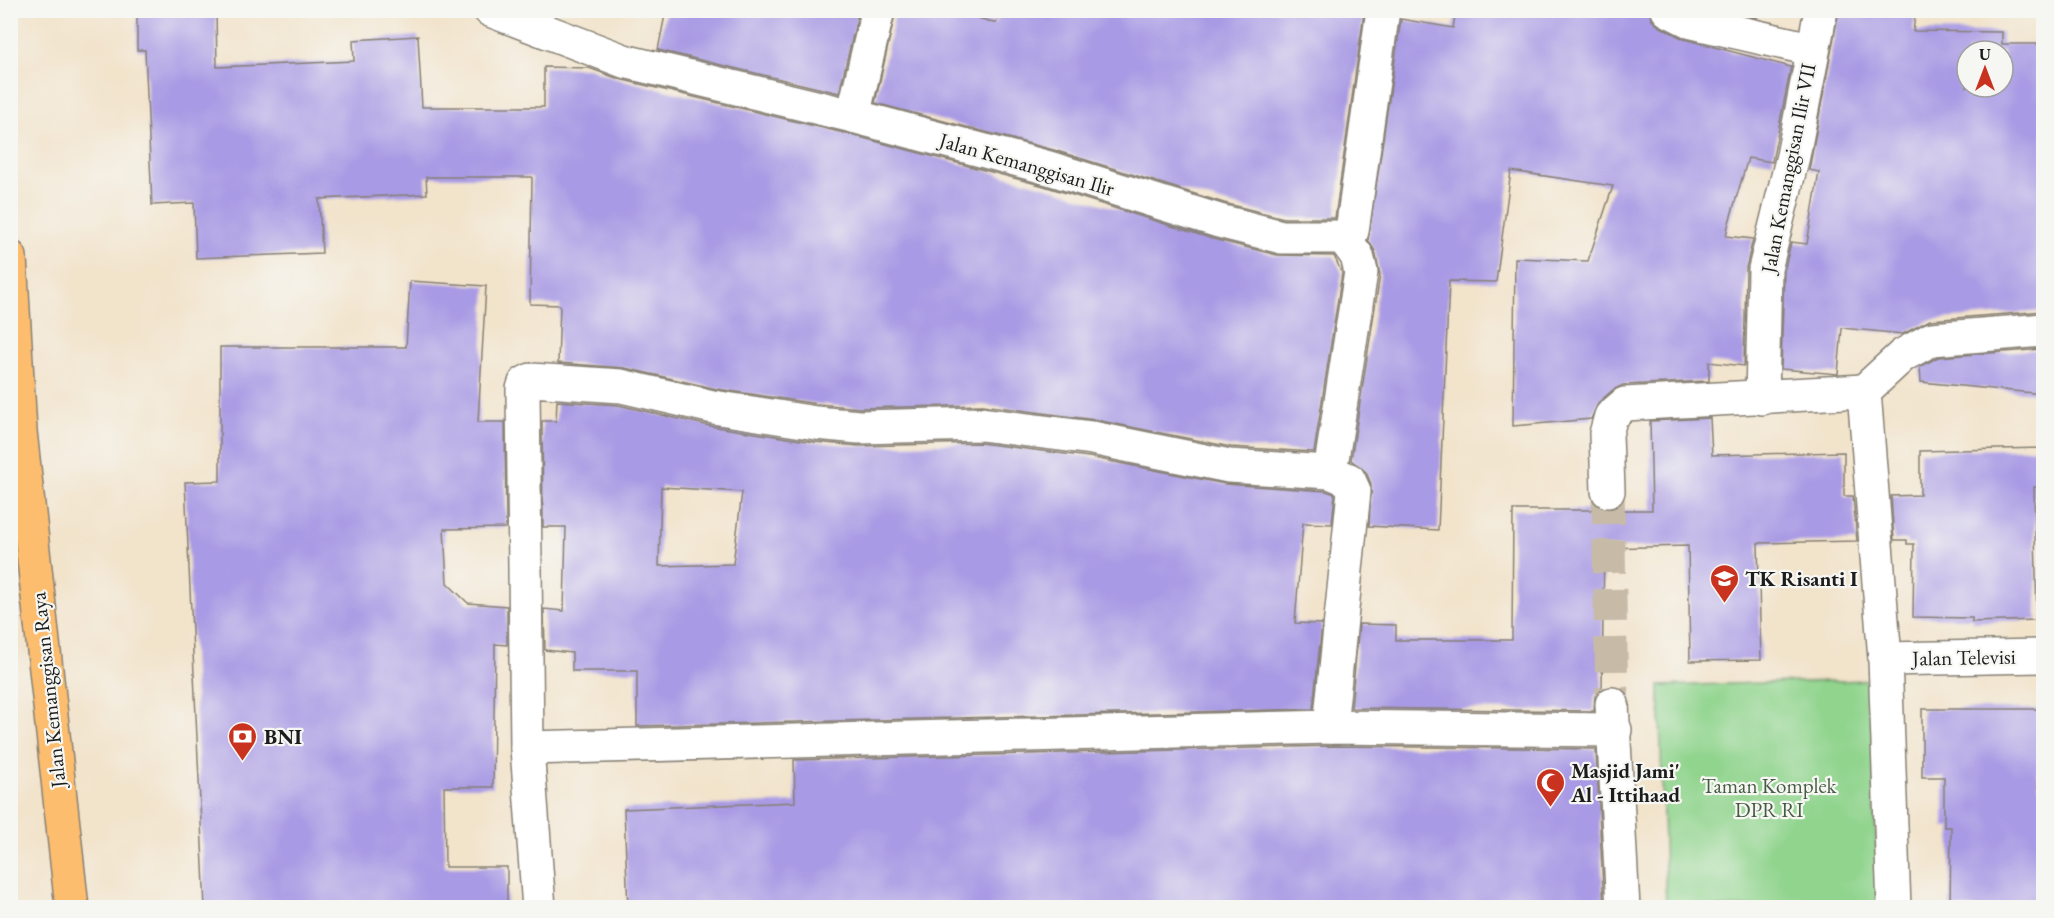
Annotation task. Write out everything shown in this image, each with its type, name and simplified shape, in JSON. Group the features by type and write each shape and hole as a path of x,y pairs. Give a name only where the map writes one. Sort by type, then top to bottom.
{"main road":[{"name":"Jalan Kemanggisan Raya","path":"10,257 15,431 72,908"}],"street":[{"name":"Jalan Kemanggisan Ilir","path":"490,10 624,61 853,116 1049,168 1219,221 1282,237 1343,237"},
{"path":"853,116 878,10"},
{"path":"1330,472 1361,272 1357,256 1343,237 1352,231 1356,213 1383,10"},
{"path":"1668,10 1692,22 1811,49"},
{"name":"Jalan Kemanggisan Ilir VII","path":"1762,398 1765,269 1793,156 1811,49 1821,10"},
{"path":"1608,491 1606,434 1611,416 1625,404 1864,391 1903,355 1932,339 2043,330"},
{"path":"539,908 527,748 522,388 528,381 621,386 712,407 816,423 860,427 981,424 1092,438 1229,466 1330,472 1349,480 1354,491 1330,727"},
{"path":"1864,391 1885,659 1894,908"},
{"name":"Jalan Televisi","path":"1885,659 2043,656"},
{"path":"527,748 1330,727 1613,717 1623,908"}],"green space":[{"name":"Taman Komplek DPR RI","path":"1871,680 1878,907 1666,907 1659,686"}],"building":[{"path":"137,10 216,10 217,67 354,61 353,40 418,36 422,107 544,107 544,67 589,68 619,79 848,134 1044,186 1213,239 1277,255 1334,256 1342,273 1314,452 1231,447 1096,420 983,405 860,408 818,404 717,389 625,368 558,363 560,305 530,304 532,177 426,177 427,194 319,199 322,253 196,258 194,203 152,205 145,50 137,50"},
{"path":"666,10 859,10 839,93 658,50"},
{"path":"896,10 950,10 996,23 1000,10 1348,10 1364,13 1335,218 1284,218 1224,203 1054,150 875,103"},
{"path":"1456,10 1649,10 1652,20 1659,26 1684,39 1791,67 1772,162 1748,158 1726,236 1753,239 1746,268 1744,366 1709,362 1709,381 1623,385 1599,402 1591,419 1513,426 1515,258 1588,261 1613,186 1511,171 1496,282 1449,281 1438,530 1369,526 1371,484 1366,472 1351,460 1380,275 1375,251 1368,240 1401,19 1453,28"},
{"path":"1726,10 1759,10 1757,18"},
{"path":"1839,10 1916,10 1913,31 2002,32 2002,39 1955,39 1955,99 2015,99 2015,44 2043,44 2043,311 1930,320 1903,334 1842,328 1838,374 1781,369 1784,272 1791,242 1807,244 1819,172 1809,170"},
{"path":"410,281 486,286 478,422 505,422 506,528 444,529 447,583 468,603 507,606 507,645 495,644 493,787 444,787 445,867 507,867 507,908 205,908 185,482 220,481 220,347 406,347"},
{"path":"2043,349 2043,394 1921,382 1920,367 1938,357"},
{"path":"557,401 618,405 710,426 814,442 859,446 980,443 1089,457 1225,484 1326,491 1335,494 1332,524 1303,523 1295,623 1322,624 1313,709 637,726 637,671 572,671 572,653 545,650 544,609 564,611 566,527 543,527 542,421 556,421","holes":["661,487 742,492 733,564 659,566"]},
{"path":"1710,418 1712,455 1844,452 1844,496 1853,496 1857,541 1758,543 1761,660 1690,661 1688,546 1604,548 1602,688 1595,696 1594,711 1351,708 1359,624 1396,625 1396,640 1512,640 1513,510 1652,510 1650,421"},
{"path":"2043,448 2043,487 2034,487 2037,620 1972,622 1972,618 1913,617 1914,544 1907,544 1907,540 1894,540 1891,496 1920,495 1920,451"},
{"path":"1922,709 2038,709 2038,787 2043,787 2043,908 1950,908 1951,827 1944,827 1944,777 1922,777"},
{"path":"1330,746 1596,749 1604,908 628,908 624,809 795,802 794,760"}],"tunnel":[{"path":"1608,491 1612,704"}],"place":[{"name":"TK Risanti I","path":"1724,604"},
{"name":"BNI","path":"243,762"},
{"name":"Masjid Jami' Al - Ittihaad","path":"1550,808"}]}
